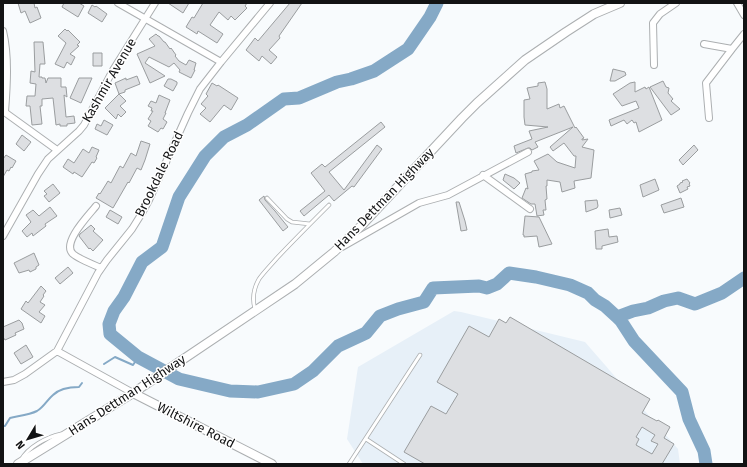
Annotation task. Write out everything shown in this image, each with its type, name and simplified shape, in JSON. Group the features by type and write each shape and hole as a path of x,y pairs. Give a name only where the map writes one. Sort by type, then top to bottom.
{"street":[{"path":"118,3 221,62"},
{"name":"Kashmir Avenue","path":"3,236 48,159 84,125 113,70 155,3"},
{"name":"Brookdale Road","path":"57,351 101,268 142,214 200,89 270,3"},
{"name":"Hans Dettman Highway","path":"19,464 133,393 289,288 334,252 361,226 462,118 525,60 589,18 620,3"},
{"path":"654,65 653,23 660,14 676,3"},
{"path":"737,3 744,15"},
{"path":"3,31 6,51 6,92 4,112 57,150"},
{"path":"710,118 706,83 744,34"},
{"path":"704,44 732,49"},
{"path":"334,252 419,203 448,194 528,152"},
{"path":"483,175 530,210"},
{"path":"96,206 79,226 71,241 70,250 74,255 101,268"},
{"path":"3,382 14,380 25,374 57,351"},
{"name":"Wiltshire Road","path":"57,351 133,393 272,464"}],"lane":[{"path":"267,198 287,219 292,222 310,224"},
{"path":"256,310 253,302 256,288 260,279 295,239 329,205"},
{"path":"350,464 420,355"},
{"path":"366,439 404,464"}],"shaded area":[{"path":"454,311 585,342 678,449 680,464 363,464 347,439 358,367"}],"building":[{"path":"18,3 34,3 35,8 37,7 41,18 30,23 25,11 21,13"},
{"path":"64,3 79,3 84,6 78,17 62,7"},
{"path":"168,3 189,3 183,13"},
{"path":"203,3 247,3 245,6 247,8 235,20 231,16 228,20 219,12 210,25 223,34 217,43 198,31 197,34 186,27 192,17 194,18"},
{"path":"290,3 302,3 279,36 280,38 269,50 277,57 271,64 262,56 259,61 246,50 255,38 258,41"},
{"path":"92,5 95,7 96,6 107,14 102,22 88,13"},
{"path":"65,29 67,31 68,30 80,42 77,45 79,46 70,54 75,57 71,65 67,62 64,68 55,64 66,43 58,36"},
{"path":"156,34 170,49 171,48 179,61 186,65 189,60 196,63 195,70 191,78 179,72 180,70 174,63 169,67 149,57 145,63 165,76 150,83 137,54 155,46 149,39"},
{"path":"34,42 43,42 45,64 40,64 39,77 45,78 46,83 48,78 61,78 61,87 66,87 67,97 64,95 66,117 74,116 75,123 67,124 67,126 60,126 60,124 56,125 53,98 42,99 42,106 40,106 42,124 32,125 30,106 26,106 27,96 35,96 36,84 30,83 31,71 35,72"},
{"path":"93,53 102,53 102,66 93,66"},
{"path":"613,69 625,72 626,75 615,81 610,81"},
{"path":"137,76 140,84 119,94 115,83 126,78 126,80"},
{"path":"79,78 92,78 81,103 70,98"},
{"path":"168,79 177,82 173,91 164,86"},
{"path":"663,81 666,87 669,88 668,93 673,99 671,101 680,109 671,115 650,87"},
{"path":"545,82 547,89 547,109 559,104 560,108 564,106 575,128 576,127 584,138 582,140 588,139 582,147 594,150 591,178 574,181 575,188 562,192 560,182 547,180 547,199 545,200 546,210 543,210 544,215 537,216 535,204 531,204 522,198 526,188 528,189 525,174 539,170 534,161 548,154 557,162 575,168 576,156 574,156 564,143 553,151 550,147 573,127 535,142 538,147 532,150 528,148 516,153 514,146 532,139 529,131 548,127 525,125 524,117 524,100 530,99 527,88 538,86 538,83"},
{"path":"635,82 635,92 645,87 646,89 649,87 662,120 639,132 636,122 634,123 632,120 627,124 624,120 611,126 609,120 639,108 636,101 622,106 613,94 630,83"},
{"path":"212,83 217,86 218,85 238,98 231,110 224,105 210,122 200,114 206,108 201,104 208,96 206,94"},
{"path":"119,94 126,101 120,106 126,112 121,117 118,114 116,119 105,108"},
{"path":"159,95 170,100 163,119 167,122 163,129 161,128 158,132 148,126 151,121 148,119 153,111 151,111 152,108 148,106 151,101 156,103"},
{"path":"104,120 113,125 107,135 95,129 97,124 101,126"},
{"path":"381,122 385,127 329,172 344,190 377,145 382,149 354,187 352,186 334,201 329,195 304,216 300,211 325,191 311,173 322,164 325,167"},
{"path":"22,135 31,142 24,151 16,144"},
{"path":"141,141 150,144 141,170 137,168 113,208 96,198 108,181 111,183 120,166 123,168 131,153 136,156"},
{"path":"694,145 698,150 683,165 679,160"},
{"path":"92,147 99,150 96,157 97,158 94,163 92,162 82,177 74,172 73,174 63,167 68,159 74,163 83,149 89,153"},
{"path":"6,155 16,161 9,171 7,170 3,177 3,159"},
{"path":"505,174 514,178 520,183 514,189 503,180"},
{"path":"655,179 659,190 643,197 640,185"},
{"path":"687,179 690,186 687,187 688,189 680,193 677,186 683,182 682,181"},
{"path":"53,184 60,193 49,202 44,196 47,194 44,191"},
{"path":"264,196 265,200 288,227 283,231 259,200"},
{"path":"681,198 684,207 664,213 661,205"},
{"path":"597,200 597,208 586,212 585,201"},
{"path":"456,202 459,202 467,230 461,231"},
{"path":"50,207 57,216 45,224 46,226 33,236 32,233 27,237 22,231 31,222 26,215 33,210 39,216"},
{"path":"620,208 622,215 610,218 609,210"},
{"path":"110,210 122,217 118,224 106,217"},
{"path":"525,216 539,217 552,244 539,247 537,236 524,237"},
{"path":"91,225 95,229 93,231 103,240 93,251 90,248 89,249 79,236"},
{"path":"608,229 609,237 617,236 618,242 602,246 602,249 596,249 595,231"},
{"path":"34,253 39,265 36,269 30,272 29,270 19,273 14,263"},
{"path":"68,267 73,273 60,284 55,278"},
{"path":"41,286 46,291 40,302 45,305 39,312 45,316 41,323 21,309 26,301 28,303"},
{"path":"510,317 650,399 642,413 670,427 664,438 674,444 662,464 425,464 404,452 431,406 446,414 458,394 437,382 469,326 489,337 499,319 506,323","holes":["642,427 655,435 651,441 658,444 652,454 636,445 639,439 636,437"]},
{"path":"19,320 24,329 5,340 3,337 3,327"},
{"path":"26,345 33,357 21,364 14,353"}],"waterway":[{"path":"437,3 430,17 408,49 374,71 337,82 299,98 284,99 247,125 224,137 205,156 179,197 162,247 142,262 124,297 114,311 109,324 110,334 138,357 179,379 230,391 258,392 294,384 313,371 338,346 366,333 380,316 398,309 424,302 433,288 479,286 487,288 497,284 509,273 536,277 570,285 588,293 621,321 634,341 682,392 689,419 704,451 706,464"},
{"path":"617,317 633,311 648,308 664,301 678,298 695,304 722,293 744,278"},
{"path":"104,364 115,357 133,365 135,362 135,354"},
{"path":"3,426 5,426 10,418 37,411 42,408 51,397 62,389 79,387 82,383"}]}
